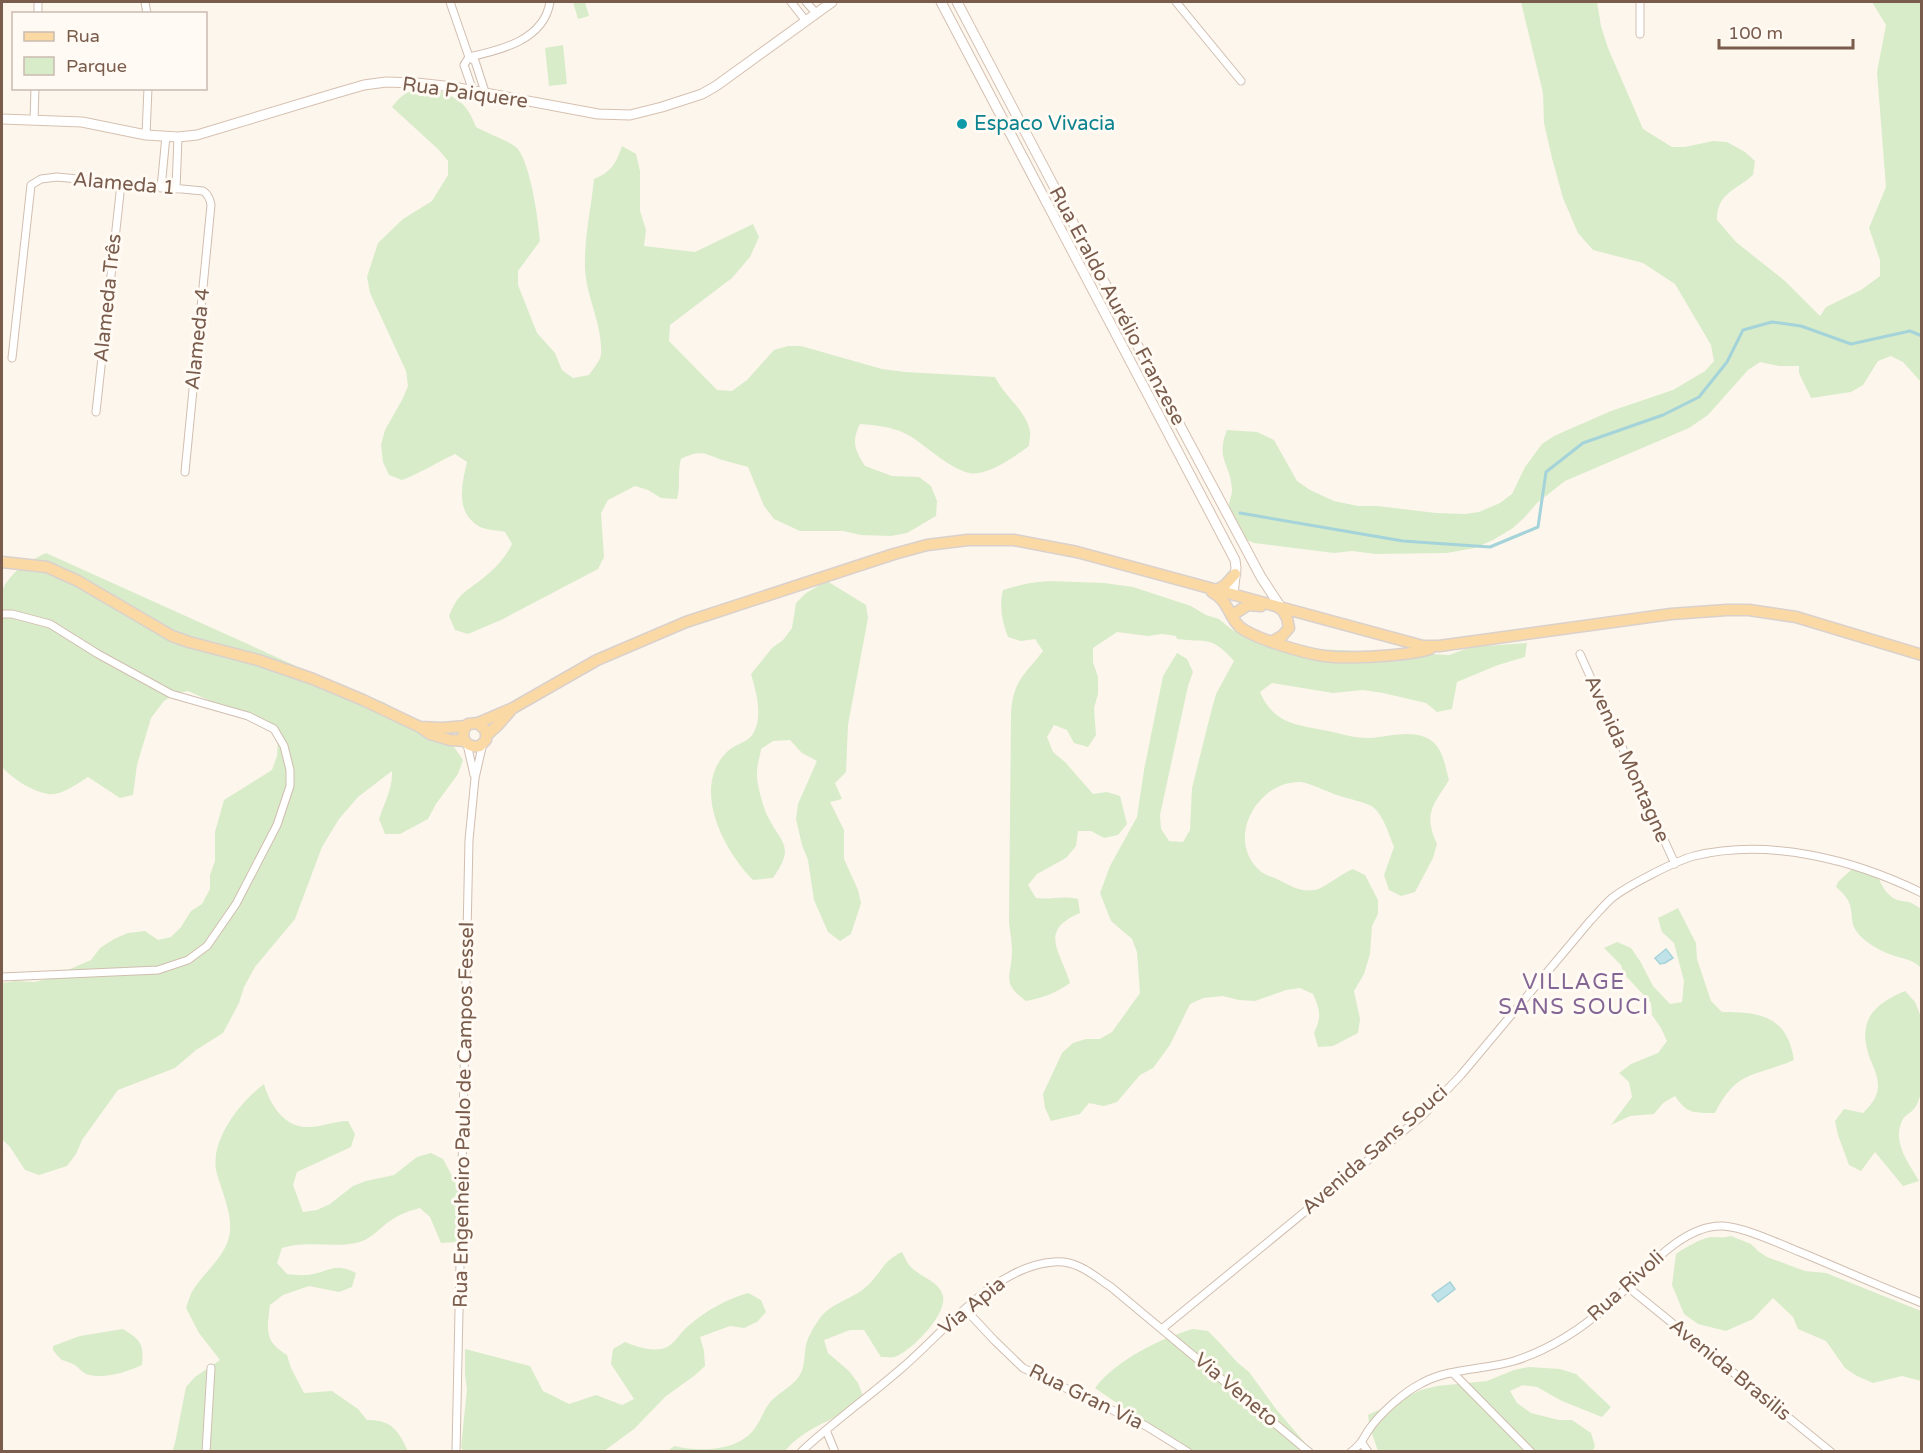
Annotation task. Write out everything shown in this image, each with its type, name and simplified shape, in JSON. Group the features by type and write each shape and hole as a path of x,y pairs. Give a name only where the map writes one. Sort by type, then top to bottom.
{"main road":[{"name":"Rua Paiquere","path":"2,119 82,122 146,135 178,137 197,135 364,86 386,82 417,83 472,91 598,114 630,115 662,107 709,90 832,2"},
{"name":"Rua Eraldo Aurélio Franzese","path":"941,2 1235,560 1236,574 1233,594"},
{"name":"Rua Eraldo Aurélio Franzese","path":"957,2 1161,390 1262,577 1282,609"},
{"path":"420,727 442,728 478,723 513,708 581,668 665,631 741,603 927,545 968,540 1014,540 1077,552 1416,645 1439,646"},
{"path":"2,562 47,567 78,581 172,636 258,660 313,679 363,700 437,736 475,747 513,708"},
{"path":"1217,590 1236,574"},
{"path":"1205,588 1223,600 1244,629 1271,642 1323,656 1404,654 1439,646 1556,632 1671,614 1727,610 1749,610 1796,618 1922,655"},
{"path":"1233,594 1235,619"},
{"path":"1235,619 1248,605 1282,609"},
{"path":"1271,642 1282,636 1289,628 1282,609"},
{"path":"478,723 485,728 485,739"},
{"path":"466,726 463,733 466,743"}],"street":[{"path":"450,2 469,57 475,61 486,94"},
{"path":"472,91 464,65 469,57 502,48 530,36 542,23 550,2"},
{"path":"791,2 806,21"},
{"path":"806,2 816,13"},
{"path":"1176,2 1240,81"},
{"path":"1640,2 1640,34"},
{"path":"34,120 35,90"},
{"path":"146,135 148,90"},
{"path":"161,188 166,136"},
{"path":"176,189 178,137"},
{"name":"Alameda 1","path":"12,358 31,185 41,179 57,177 203,191 210,199 211,205"},
{"name":"Alameda Três","path":"96,411 121,184"},
{"name":"Alameda 4","path":"185,472 211,205"},
{"path":"2,614 12,614 50,624 98,654 171,694 248,716 274,729 284,746 290,770 290,786 278,825 236,904 207,946 188,960 158,970 2,977"},
{"name":"Avenida Montagne","path":"1580,654 1675,864"},
{"name":"Rua Engenheiro Paulo de Campos Fessel","path":"456,1452 469,840 475,778 485,739"},
{"name":"Rua Engenheiro Paulo de Campos Fessel","path":"466,743 475,778"},
{"name":"Avenida Sans Souci","path":"1163,1328 1423,1115 1461,1075 1590,921 1612,898 1638,882 1692,856 1751,850 1775,851 1830,860 1922,892"},
{"name":"Rua Rivoli","path":"1351,1452 1362,1443 1368,1430 1393,1404 1412,1389 1424,1382 1453,1373 1513,1361 1550,1346 1602,1311 1629,1288 1673,1244 1691,1232 1723,1226 1763,1236 1922,1303"},
{"name":"Via Apia","path":"801,1452 904,1366 965,1309 1013,1273 1025,1268 1056,1262 1076,1264 1111,1287 1163,1328"},
{"name":"Avenida Brasilis","path":"1629,1288 1832,1452"},
{"name":"Rua Gran Via","path":"965,1309 1023,1368 1146,1426 1188,1452"},
{"name":"Via Veneto","path":"1163,1328 1309,1452"},
{"path":"206,1452 212,1368"},
{"path":"1453,1373 1531,1452"},
{"path":"826,1430 835,1452"},
{"path":"1362,1443 1368,1452"}],"green space":[{"path":"573,2 585,2 589,16 578,19"},
{"path":"1521,2 1597,2 1608,48 1643,129 1672,147 1685,147 1713,141 1727,142 1745,152 1755,161 1753,175 1728,193 1720,204 1717,220 1736,242 1785,281 1820,316 1826,307 1861,290 1880,276 1880,260 1869,228 1886,187 1877,72 1886,25 1872,2 1921,2 1921,382 1903,362 1891,356 1878,361 1863,385 1851,392 1811,398 1799,373 1799,366 1779,366 1760,362 1748,370 1708,415 1689,428 1565,481 1537,503 1513,528 1475,548 1447,553 1376,554 1352,551 1334,553 1254,543 1236,536 1229,516 1231,481 1223,455 1227,430 1257,432 1274,440 1297,481 1334,501 1358,506 1465,514 1479,512 1500,503 1512,494 1525,467 1542,444 1554,436 1611,411 1673,390 1705,371 1714,361 1711,345 1675,284 1643,263 1593,250 1578,233 1563,198 1552,158 1544,123 1543,93"},
{"path":"563,45 567,84 549,86 545,48"},
{"path":"432,88 460,101 469,112 476,127 515,146 523,157 533,193 540,241 518,271 518,285 537,333 555,353 562,370 573,378 589,375 601,355 599,333 586,279 587,235 594,179 612,167 622,146 636,154 640,171 640,211 646,230 644,246 695,252 753,224 759,237 750,257 732,278 670,325 669,341 717,390 732,391 747,380 774,350 788,346 801,346 882,369 995,377 1028,423 1029,446 992,469 970,473 951,465 914,438 901,432 860,424 855,446 865,466 892,476 919,477 931,486 937,501 936,516 907,533 891,536 861,535 843,531 800,531 774,519 764,506 748,467 704,454 692,455 681,459 677,499 661,498 648,490 635,486 608,500 601,513 604,557 598,569 501,620 468,634 455,630 449,616 453,607 465,592 495,568 512,544 505,532 480,527 465,512 462,496 467,462 455,454 402,480 389,475 383,462 381,445 385,430 408,386 406,371 370,293 367,277 378,243 403,219 432,201 448,175 448,161 439,150 392,107 400,97 409,92"},
{"path":"46,553 367,698 384,702 454,747 463,760 458,774 428,819 400,834 385,834 379,819 390,789 392,771 358,797 339,819 322,847 295,919 255,967 223,1033 196,1050 175,1068 118,1090 82,1140 67,1166 39,1175 25,1170 2,1139 2,983 34,982 47,979 91,960 100,948 128,933 145,931 158,940 171,937 181,927 191,911 202,904 210,889 210,875 215,861 215,832 224,800 272,770 277,756 278,739 271,728 188,691 175,694 164,701 151,718 137,765 133,795 120,798 88,777 63,791 48,794 29,787 11,776 2,767 2,590 10,577 20,568"},
{"path":"827,581 866,605 868,618 848,725 846,772 835,783 842,799 830,802 844,830 844,859 858,890 861,903 851,934 840,941 828,932 814,900 808,860 796,819 798,804 817,761 802,753 790,740 773,741 761,749 757,767 760,794 767,815 785,851 780,867 773,878 753,880 742,868 722,836 711,799 712,781 717,765 729,750 752,736 757,725 758,703 751,674 792,628 796,603 806,593"},
{"path":"1049,581 1104,583 1133,587 1191,606 1206,615 1219,619 1246,637 1295,648 1449,655 1471,647 1527,643 1525,657 1498,665 1457,682 1452,709 1437,712 1426,703 1363,690 1333,693 1272,683 1260,692 1273,712 1290,722 1369,738 1407,734 1422,736 1434,742 1445,763 1449,780 1434,804 1430,817 1437,844 1433,858 1415,892 1401,896 1389,890 1384,875 1394,847 1380,815 1373,807 1365,803 1338,796 1303,782 1285,784 1271,791 1260,801 1251,814 1246,828 1245,843 1249,857 1259,870 1296,888 1318,889 1353,869 1365,875 1378,900 1378,914 1372,926 1370,954 1364,974 1354,991 1360,1019 1358,1033 1333,1046 1318,1047 1314,1033 1319,1018 1317,1005 1313,994 1300,988 1286,990 1255,1001 1223,996 1203,998 1190,1004 1170,1045 1153,1068 1140,1075 1117,1102 1104,1106 1089,1103 1080,1114 1051,1121 1045,1108 1043,1094 1062,1053 1073,1043 1086,1039 1100,1039 1112,1032 1140,993 1137,952 1132,939 1111,921 1100,893 1110,866 1137,817 1163,676 1177,653 1187,659 1193,672 1160,815 1161,829 1169,841 1183,842 1190,830 1192,788 1216,694 1234,661 1214,644 1177,639 1176,636 1162,634 1148,636 1117,632 1093,648 1093,662 1098,677 1098,694 1094,708 1096,735 1088,747 1074,743 1067,730 1054,725 1047,737 1053,752 1093,794 1107,792 1120,796 1127,824 1118,835 1104,838 1091,831 1078,831 1076,846 1066,858 1037,874 1028,885 1036,898 1078,899 1080,913 1059,927 1056,934 1058,951 1070,983 1049,995 1026,1001 1013,989 1009,978 1012,951 1009,922 1011,714 1017,686 1043,651 1035,639 1021,641 1008,637 1001,602 1003,590"},
{"path":"1851,870 1876,875 1888,894 1921,909 1921,968 1911,961 1877,949 1857,932 1853,925 1849,902 1836,887 1838,882"},
{"path":"1678,908 1696,943 1697,959 1711,1001 1722,1012 1749,1013 1778,1025 1785,1034 1794,1060 1739,1081 1723,1099 1715,1113 1702,1113 1687,1109 1675,1096 1663,1103 1654,1114 1630,1116 1611,1125 1632,1097 1629,1082 1619,1073 1631,1064 1658,1053 1667,1041 1652,1015 1651,1003 1624,974 1621,965 1604,948 1617,942 1631,948 1653,986 1670,1004 1682,1002 1684,981 1674,943 1662,932 1658,918"},
{"path":"1905,991 1915,1002 1921,1017 1922,1094 1915,1108 1903,1119 1900,1127 1902,1151 1919,1181 1903,1186 1875,1152 1861,1171 1849,1165 1835,1121 1844,1109 1863,1113 1875,1098 1878,1082 1866,1046 1866,1025 1883,1002"},
{"path":"264,1084 278,1112 297,1126 311,1127 348,1121 355,1134 351,1147 297,1172 293,1185 303,1212 317,1210 330,1204 353,1186 394,1175 417,1157 431,1153 443,1159 456,1184 466,1230 456,1242 441,1243 430,1217 420,1208 397,1216 361,1242 282,1248 277,1263 287,1274 310,1275 334,1268 344,1268 356,1273 352,1287 339,1292 309,1286 283,1295 270,1305 269,1334 274,1345 287,1355 304,1393 332,1391 358,1409 367,1420 388,1424 401,1437 408,1451 172,1452 186,1387 195,1377 220,1360 199,1333 186,1308 193,1290 225,1249 230,1232 228,1210 215,1162 217,1149 236,1112"},
{"path":"1731,1236 1751,1244 1767,1257 1805,1271 1826,1273 1921,1311 1921,1381 1902,1376 1873,1383 1857,1376 1845,1368 1826,1341 1798,1329 1793,1317 1773,1298 1753,1319 1726,1331 1698,1324 1684,1314 1672,1285 1676,1254 1704,1239"},
{"path":"902,1252 910,1266 938,1287 943,1296 943,1304 934,1322 919,1340 895,1357 881,1357 864,1330 850,1330 824,1340 828,1353 849,1371 858,1383 863,1396 857,1408 809,1431 785,1451 667,1452 674,1446 695,1449 718,1448 739,1442 748,1436 771,1401 792,1384 801,1373 808,1339 823,1315 866,1287 890,1259"},
{"path":"748,1293 761,1300 766,1312 757,1322 744,1328 730,1326 700,1337 705,1366 666,1396 634,1429 604,1451 464,1452 461,1447 467,1389 465,1349 530,1366 543,1391 569,1404 596,1395 622,1405 634,1399 611,1364 613,1349 625,1342 651,1349 667,1347 687,1327 708,1311"},
{"path":"123,1329 140,1343 142,1365 122,1373 107,1376 86,1374 75,1365 61,1359 53,1350 53,1346 80,1336"},
{"path":"1193,1329 1208,1331 1249,1372 1276,1409 1312,1451 1186,1451 1095,1388 1115,1368 1140,1351"},
{"path":"1529,1367 1560,1369 1576,1374 1611,1407 1602,1417 1562,1401 1537,1387 1523,1385 1510,1391 1517,1403 1531,1413 1559,1420 1572,1420 1591,1433 1595,1446 1592,1452 1378,1451 1368,1415 1421,1390 1437,1386 1487,1381 1514,1370"}],"water":[{"path":"1666,949 1673,958 1660,964 1655,958"},
{"path":"1450,1282 1455,1289 1438,1302 1432,1295"}],"waterway":[{"path":"1240,513 1403,541 1490,547 1538,527 1546,472 1583,443 1663,415 1699,397 1727,362 1743,330 1772,322 1801,326 1851,344 1910,331 1922,336"}],"place":[{"name":"Espaco Vivacia","path":"962,124"}],"district":[{"name":"VILLAGE SANS SOUCI","path":"1574,994"}]}
